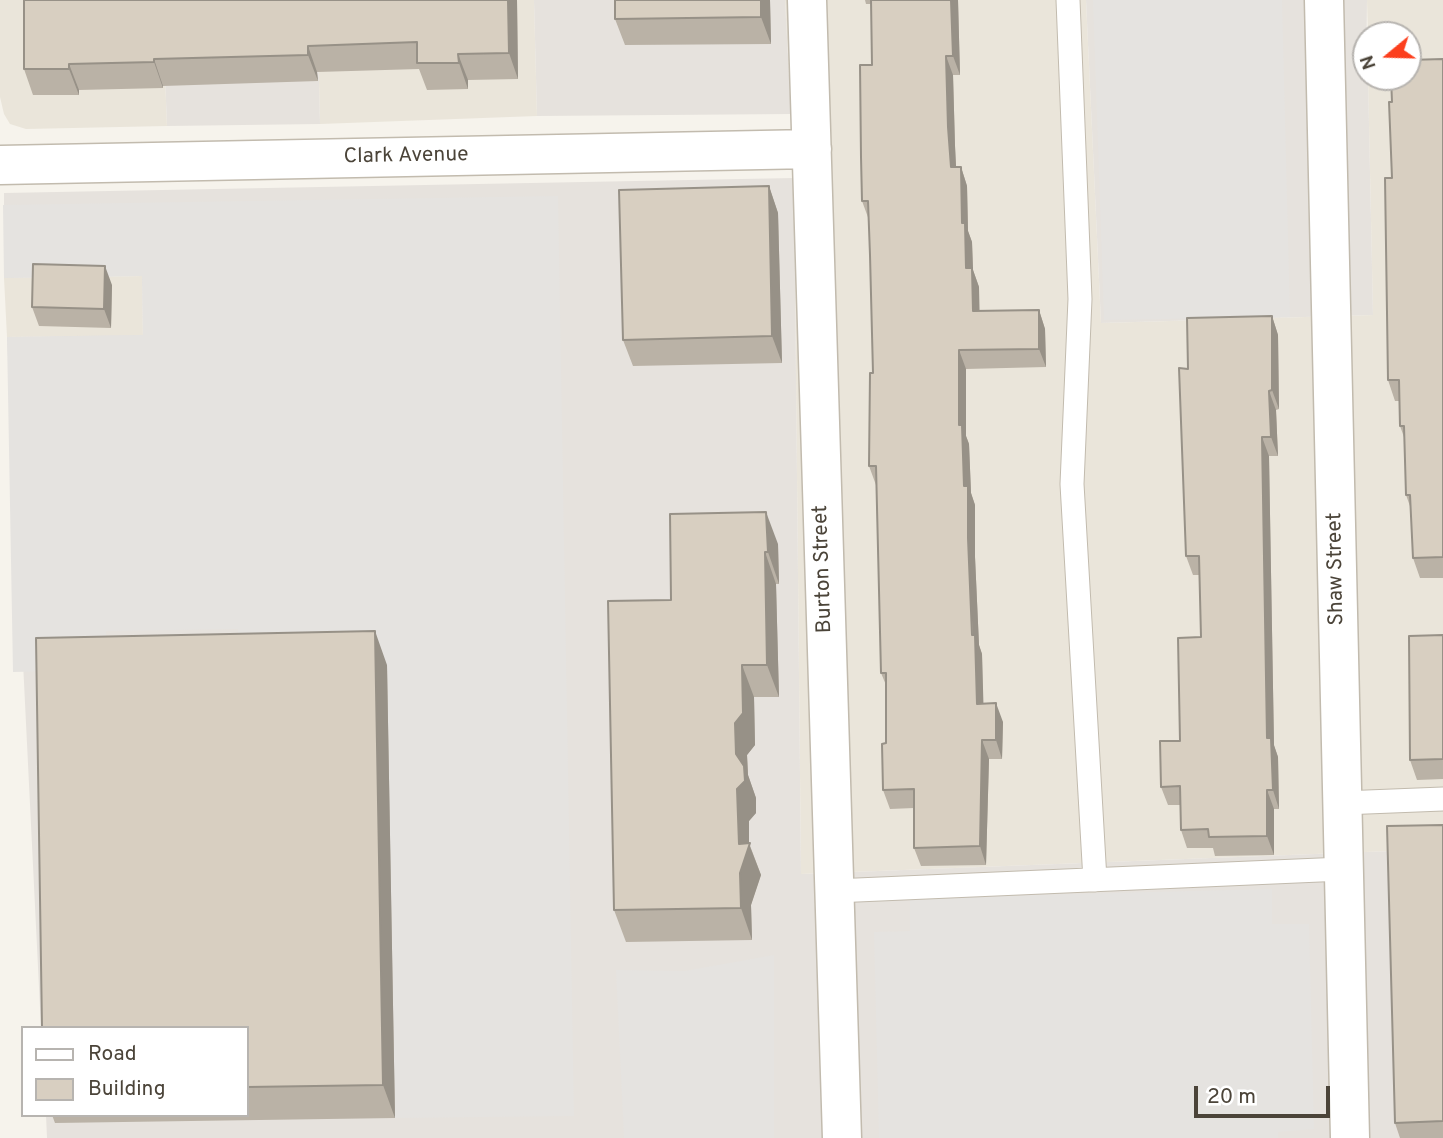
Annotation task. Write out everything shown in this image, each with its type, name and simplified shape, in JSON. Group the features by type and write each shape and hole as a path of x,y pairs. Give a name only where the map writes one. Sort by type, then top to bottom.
{"street":[{"name":"Burton Street","path":"807,0 842,1138"},
{"name":"Shaw Street","path":"1324,0 1350,1138"},
{"name":"Clark Avenue","path":"0,165 812,149"}],"lane":[{"path":"1068,0 1080,299 1072,484 1095,880"},
{"path":"1342,803 1443,799"},
{"path":"834,891 1343,869"}],"shaded area":[{"path":"0,0 162,0 167,126 26,129 10,124 4,114 0,97"},
{"path":"162,0 317,0 320,124 167,126"},
{"path":"317,0 534,0 537,116 320,124"},
{"path":"534,0 785,0 791,114 537,116"},
{"path":"785,0 1086,0 1101,323 1373,315 1368,91 1422,91 1422,21 1368,21 1367,0 1443,0 1443,849 801,874 794,178"},
{"path":"1086,0 1367,0 1367,21 1352,21 1352,91 1368,91 1373,315 1101,323"},
{"path":"1093,0 1282,0 1290,317 1104,320"},
{"path":"794,178 801,874 1443,849 1443,1138 47,1138 46,1117 248,1117 248,1026 41,1026 7,337 143,335 142,276 4,278 4,193"},
{"path":"558,196 574,1116 395,1118 386,665 239,667 238,629 106,631 107,670 13,672 7,337 143,335 142,276 4,278 3,205"},
{"path":"142,276 143,336 7,337 4,278"},
{"path":"1272,889 1272,924 1309,924 1314,1129 1278,1132 1278,1138 879,1138 874,932 910,931 910,898"},
{"path":"774,955 774,1138 624,1138 616,970 685,971"}],"building":[{"path":"24,0 508,0 509,53 458,54 459,63 417,63 417,42 308,46 308,55 154,59 154,62 69,64 69,69 24,69"},
{"path":"615,0 761,0 761,17 615,19"},
{"path":"871,0 951,0 953,56 946,56 948,127 951,167 961,167 962,223 965,223 966,268 972,268 973,311 1039,310 1039,349 959,350 959,425 962,425 964,486 968,486 972,635 975,635 977,704 996,703 996,740 982,740 980,846 914,848 914,789 883,790 882,744 886,743 886,673 881,673 876,466 869,466 870,373 873,373 870,255 868,201 862,201 861,157 860,65 872,65"},
{"path":"1443,59 1443,557 1413,558 1410,495 1406,495 1404,426 1400,426 1399,380 1388,380 1385,178 1392,178 1389,102 1392,102 1392,91 1422,91 1422,60"},
{"path":"769,186 772,336 623,340 619,190"},
{"path":"33,264 105,266 104,309 32,307"},
{"path":"1272,316 1272,390 1269,391 1271,437 1262,437 1267,738 1271,738 1273,790 1267,790 1267,836 1209,837 1208,829 1181,830 1180,786 1161,787 1160,741 1180,741 1178,638 1201,637 1199,556 1186,556 1179,368 1188,369 1187,318"},
{"path":"766,512 767,665 742,665 743,713 735,723 736,754 744,766 745,781 737,789 739,844 750,843 740,873 741,908 614,910 608,601 671,600 670,514"},
{"path":"375,631 383,1085 248,1087 248,1026 42,1026 36,638"},
{"path":"1443,635 1443,759 1410,760 1409,636"},
{"path":"1443,825 1443,1121 1395,1123 1387,826"}]}
